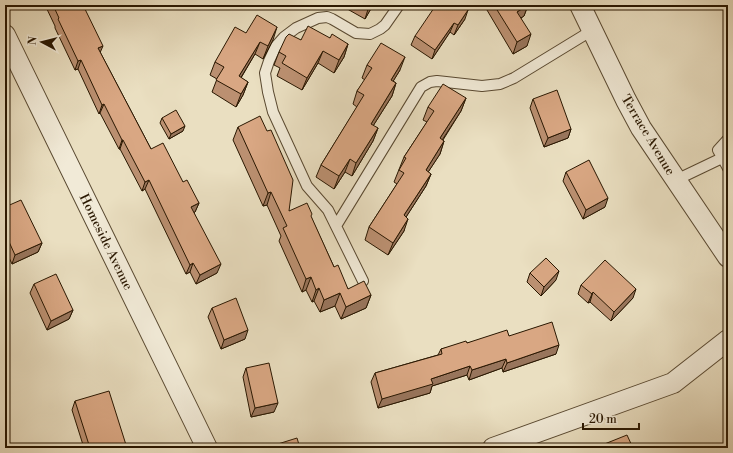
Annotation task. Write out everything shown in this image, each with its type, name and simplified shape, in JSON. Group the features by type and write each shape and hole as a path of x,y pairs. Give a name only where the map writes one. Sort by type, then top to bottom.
{"street":[{"name":"Terrace Avenue","path":"580,5 641,128 728,257"},
{"name":"Homeside Avenue","path":"5,35 207,448"},
{"path":"493,448 673,383 728,340"}],"lane":[{"path":"363,281 328,210 306,186 273,112 265,78 266,67 276,46 289,32 303,24 318,18 327,17 356,34 370,34 376,32 385,25 399,5"},
{"path":"336,226 421,87 430,82 437,81 482,86 507,81 592,31"},
{"path":"728,139 718,150 728,168"},
{"path":"676,180 722,158"}],"building":[{"path":"53,5 83,5 103,46 98,48 151,149 163,143 183,182 187,180 199,203 191,207 221,264 200,275 193,263 190,265 149,180 145,182 104,104 102,105 81,60 78,61"},
{"path":"436,5 460,5 468,10 458,25 454,23 435,50 415,36"},
{"path":"494,5 527,5 517,12 531,34 517,42"},
{"path":"257,15 277,27 268,46 260,42 239,76 248,82 241,94 216,80 224,67 215,62 235,27 246,33"},
{"path":"308,26 330,38 332,34 348,44 339,60 323,51 307,78 282,63 286,56 279,52 289,34 301,40"},
{"path":"381,43 405,57 391,80 396,83 371,124 378,128 356,163 350,159 339,176 321,165 364,95 357,91 372,68 367,65"},
{"path":"443,84 466,98 440,138 444,141 426,170 431,174 404,215 408,219 393,243 369,227 404,173 399,170 406,158 404,157 434,111 428,107"},
{"path":"557,90 571,129 548,138 533,99"},
{"path":"176,110 185,126 171,134 162,118"},
{"path":"260,116 267,131 271,130 293,180 289,211 307,203 312,214 311,216 334,267 338,265 348,289 364,281 371,295 346,307 340,293 324,300 319,288 316,290 311,277 306,279 283,228 287,226 271,192 268,193 238,127"},
{"path":"589,160 608,198 586,210 566,172"},
{"path":"21,200 42,243 15,255 5,233 5,207"},
{"path":"546,258 559,271 544,287 530,273"},
{"path":"605,260 636,289 614,312 593,292 592,294 581,285"},
{"path":"56,274 73,310 51,321 34,284"},
{"path":"236,298 248,330 224,340 212,308"},
{"path":"552,322 559,345 507,363 506,359 472,370 470,366 431,379 433,384 382,399 375,373 442,354 441,349 466,341 467,343 507,330 509,336"},
{"path":"269,363 278,403 255,408 246,368"},
{"path":"109,391 127,448 90,448 75,401"},
{"path":"627,435 633,448 603,448 602,445"},
{"path":"297,438 300,448 265,448"}]}
